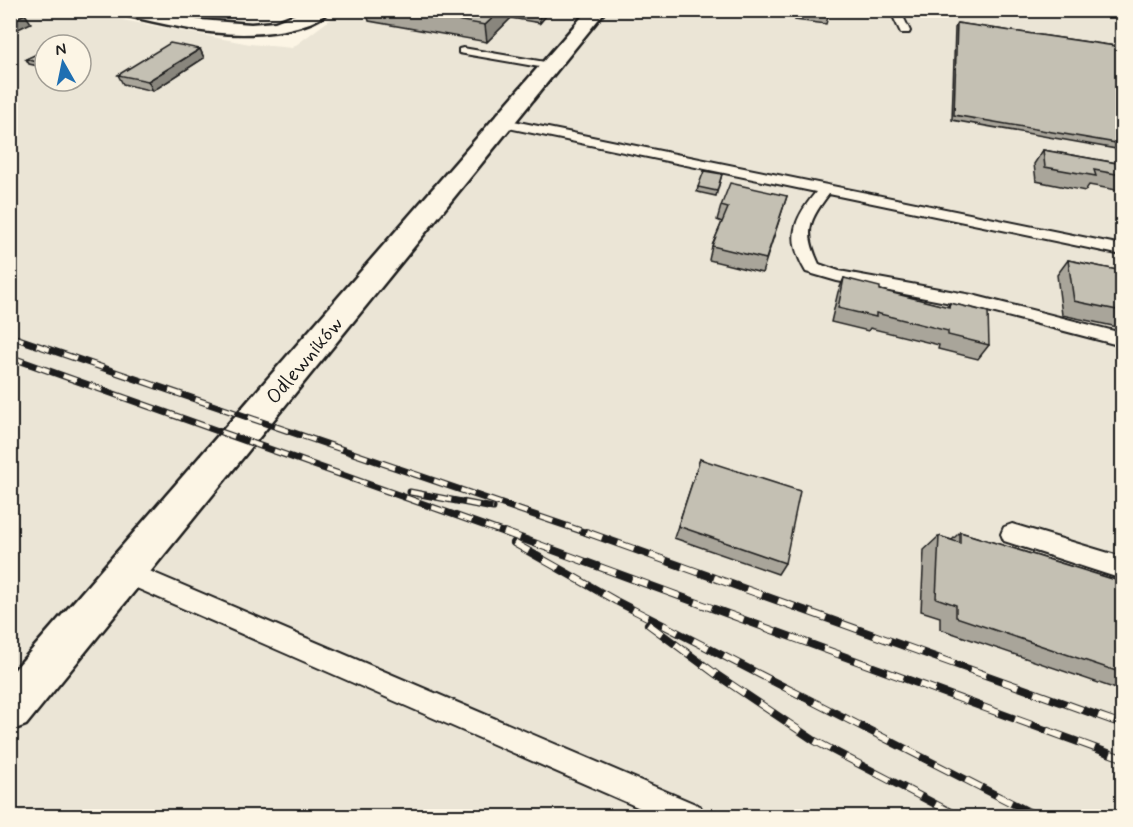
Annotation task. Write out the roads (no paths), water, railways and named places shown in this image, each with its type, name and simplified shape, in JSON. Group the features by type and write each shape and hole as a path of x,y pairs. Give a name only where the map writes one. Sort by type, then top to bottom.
{"street":[{"path":"127,10 201,25 249,30 290,25 321,10"},
{"name":"Odlewników","path":"10,709 598,10"}],"lane":[{"path":"895,10 905,31"},
{"path":"463,51 551,66"},
{"path":"504,123 1122,250"},
{"path":"826,189 803,217 800,242 812,268 837,276 972,301 1122,340"},
{"path":"1012,534 1122,568"},
{"path":"126,572 690,816"}],"railway":[{"path":"10,336 590,534"},
{"path":"10,357 508,534"},
{"path":"410,492 493,508"},
{"path":"504,532 1122,758"},
{"path":"586,532 1122,724"},
{"path":"514,543 616,601 1037,816"},
{"path":"648,624 717,675 815,741 958,816"}]}
